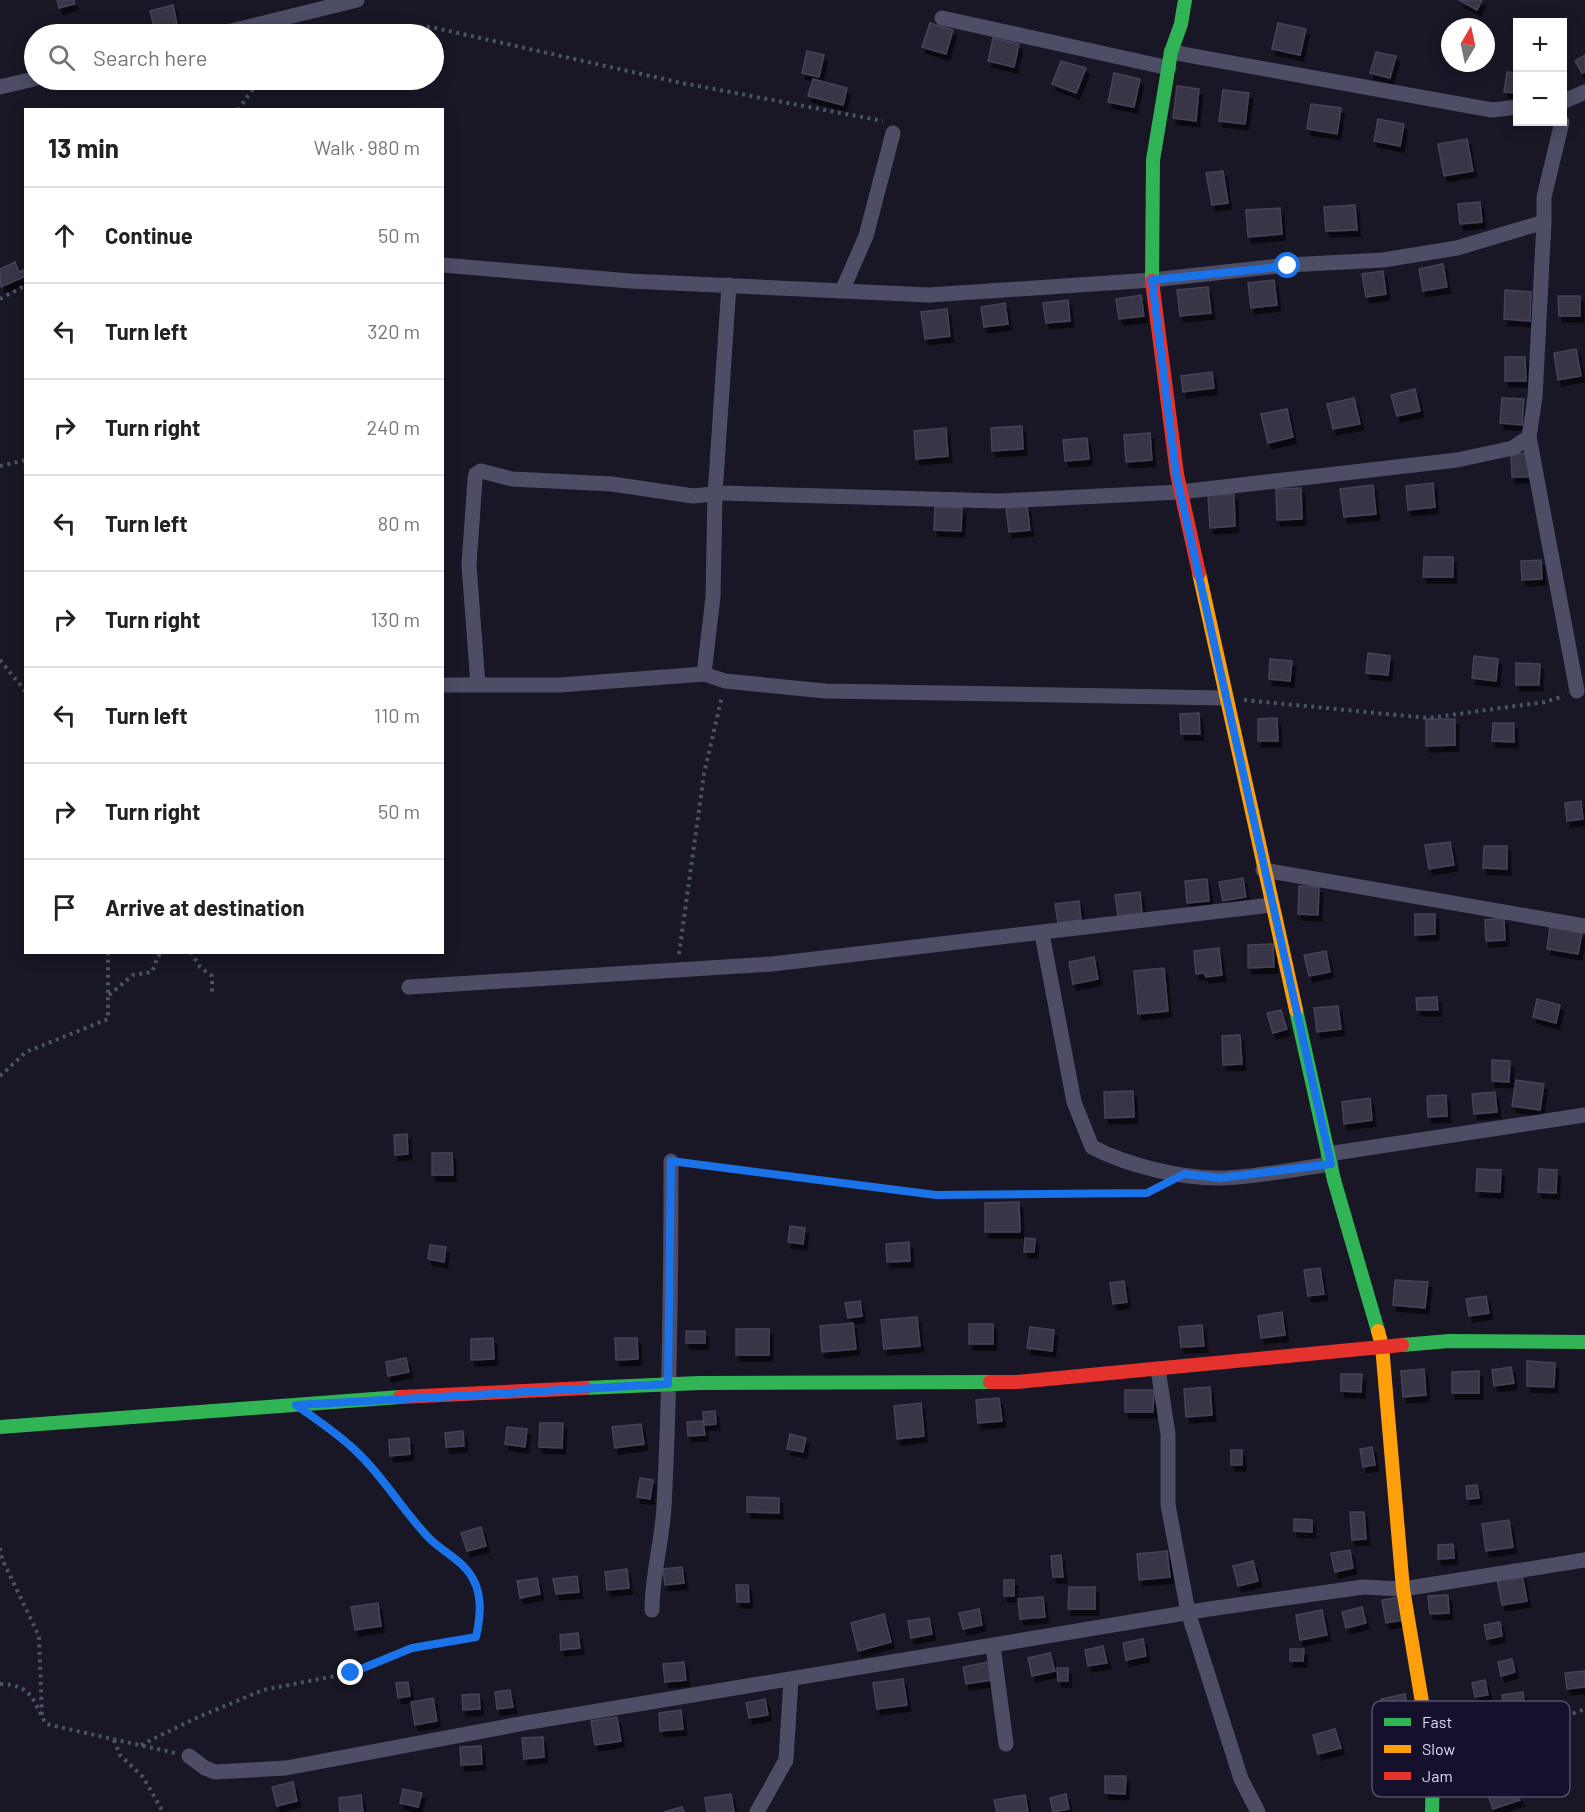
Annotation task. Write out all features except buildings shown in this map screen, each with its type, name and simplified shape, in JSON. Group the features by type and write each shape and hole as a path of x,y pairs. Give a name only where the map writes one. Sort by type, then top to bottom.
{"street":[{"path":"260,24 357,0"},
{"path":"1185,0 1181,24 1171,52 1153,160 1152,280 1180,492 1263,870 1330,1159 1382,1346 1403,1589 1422,1701"},
{"path":"942,18 1169,68"},
{"path":"1171,52 1492,110 1513,108"},
{"path":"0,87 24,81"},
{"path":"1567,101 1585,92"},
{"path":"1561,126 1544,197 1535,397 1529,437 1577,691"},
{"path":"842,291 867,236 893,133"},
{"path":"444,266 729,285 929,295 1152,280 1288,266 1383,260 1456,249 1544,222"},
{"path":"704,674 713,597 715,494 729,285"},
{"path":"478,685 469,565 476,474 481,471 512,479 612,484 693,496 715,494 999,501 1180,492 1457,460 1513,448 1529,437"},
{"path":"444,685 560,685 704,674 725,681 825,691 1226,698"},
{"path":"1263,870 1585,926"},
{"path":"409,987 772,964 1042,934 1271,905"},
{"path":"1042,934 1074,1102 1092,1147 1110,1156 1153,1170 1220,1178 1585,1115"},
{"path":"652,1610 652,1581 664,1510 671,1161"},
{"path":"0,1427 296,1405 668,1384 1017,1382 1449,1341 1585,1342"},
{"path":"1158,1369 1167,1434 1168,1505 1188,1612 1242,1779 1258,1812"},
{"path":"189,1756 205,1768 215,1772 286,1768 525,1722 1188,1612 1363,1587 1403,1589 1585,1560"},
{"path":"993,1646 1006,1744"},
{"path":"757,1812 786,1760 791,1679"},
{"path":"1432,1812 1433,1797"}],"path":[{"path":"444,30 666,80 875,118 886,123 893,133"},
{"path":"239,108 252,90"},
{"path":"0,299 24,286"},
{"path":"0,466 24,460"},
{"path":"0,660 24,690"},
{"path":"677,970 704,774 725,681"},
{"path":"1226,698 1428,718 1545,702 1577,691"},
{"path":"0,1076 26,1052 108,1019 108,954"},
{"path":"108,996 133,975 152,972 160,954"},
{"path":"192,954 200,968 212,976 212,993"},
{"path":"671,1161 936,1195 1147,1193 1184,1174"},
{"path":"141,1745 196,1718 263,1690 351,1673 412,1648 476,1637 481,1610 474,1579 410,1518 386,1483 357,1452 296,1405"},
{"path":"0,1548 2,1558 39,1636 42,1717"},
{"path":"0,1684 22,1687 33,1696 46,1724 189,1756"},
{"path":"1570,1715 1585,1709"},
{"path":"114,1739 120,1755 143,1777 163,1812"}],"traffic: fast":[{"path":"1152,281 1153,160 1171,52 1181,24 1185,0"},
{"path":"1296,1010 1334,1180 1378,1331"},
{"path":"1402,1345 1449,1341 1585,1342"},
{"path":"585,1388 699,1383 990,1382"},
{"path":"0,1427 400,1397"},
{"path":"1432,1797 1432,1812"}],"traffic: slow":[{"path":"1199,573 1296,1010"},
{"path":"1378,1331 1382,1346 1403,1589 1422,1701"}],"traffic: jam":[{"path":"1152,281 1177,474 1199,573"},
{"path":"990,1382 1017,1382 1402,1345"},
{"path":"400,1397 585,1388"}],"route":[{"path":"351,1673 412,1648 476,1637 481,1610 474,1579 459,1562 435,1544 410,1518 386,1483 357,1452 296,1405 415,1396 668,1384 671,1161 936,1195 1147,1193 1184,1174 1220,1178 1331,1164 1176,474 1152,280 1288,266"}]}
